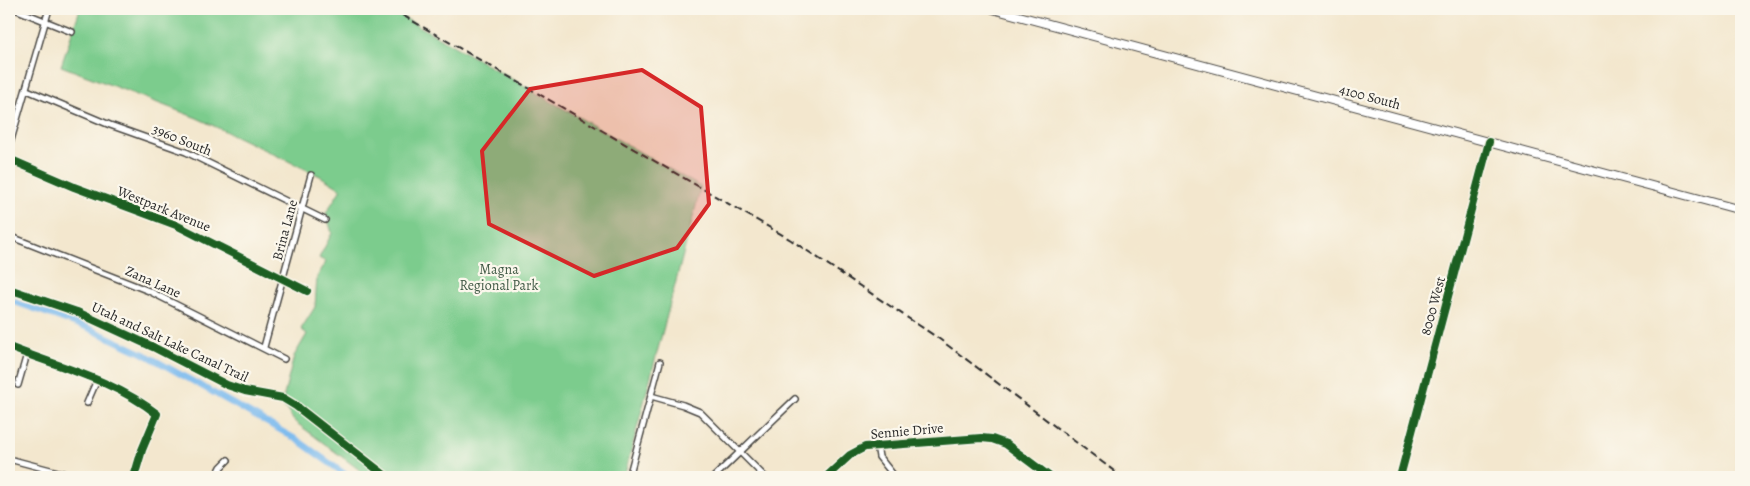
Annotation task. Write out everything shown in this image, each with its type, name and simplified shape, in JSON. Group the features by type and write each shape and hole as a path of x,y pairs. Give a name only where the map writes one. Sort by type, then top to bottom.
{"main road":[{"name":"4100 South","path":"993,9 1741,210"}],"street":[{"path":"15,9 72,32"},
{"path":"9,147 49,9"},
{"name":"3960 South","path":"27,90 110,124 186,152 325,220"},
{"name":"8000 West","path":"1400,477 1489,142"},
{"name":"Westpark Avenue","path":"9,159 74,187 176,225 307,291"},
{"name":"Brina Lane","path":"264,347 311,175"},
{"name":"Zana Lane","path":"9,236 129,282 264,347 284,359"},
{"path":"9,347 97,380 157,414 142,450 134,477"},
{"path":"18,385 27,354"},
{"path":"629,477 660,362"},
{"path":"87,403 97,380"},
{"path":"651,396 700,412 765,477"},
{"path":"714,477 795,400"},
{"name":"Sennie Drive","path":"826,477 857,450 877,445 981,438 1000,442 1050,477"},
{"path":"877,445 880,457 895,477"},
{"path":"9,459 77,477"},
{"path":"216,477 228,460"}],"highlighted area":[{"path":"642,70 701,107 709,204 677,248 594,276 489,224 482,151 530,89"}],"green space":[{"name":"Magna Regional Park","path":"80,9 389,9 701,187 624,477 369,477 294,421 282,403 294,356 307,334 301,329 315,307 317,277 326,262 319,258 332,233 326,213 341,189 320,176 197,118 61,66"}],"waterway":[{"path":"9,300 88,328 146,355 296,439 349,477"}],"railway":[{"path":"392,9 791,240 938,338 1122,477"}],"cycle path":[{"path":"1400,477 1489,142"},
{"path":"9,159 74,187 176,225 307,291"},
{"name":"Utah and Salt Lake Canal Trail","path":"9,289 77,312 153,347 227,385 245,391 283,398 387,477"},
{"path":"9,347 104,383 123,392 157,414 142,450 134,477"},
{"path":"826,477 850,455 865,447 981,438 992,439 1006,444 1050,477"}]}
